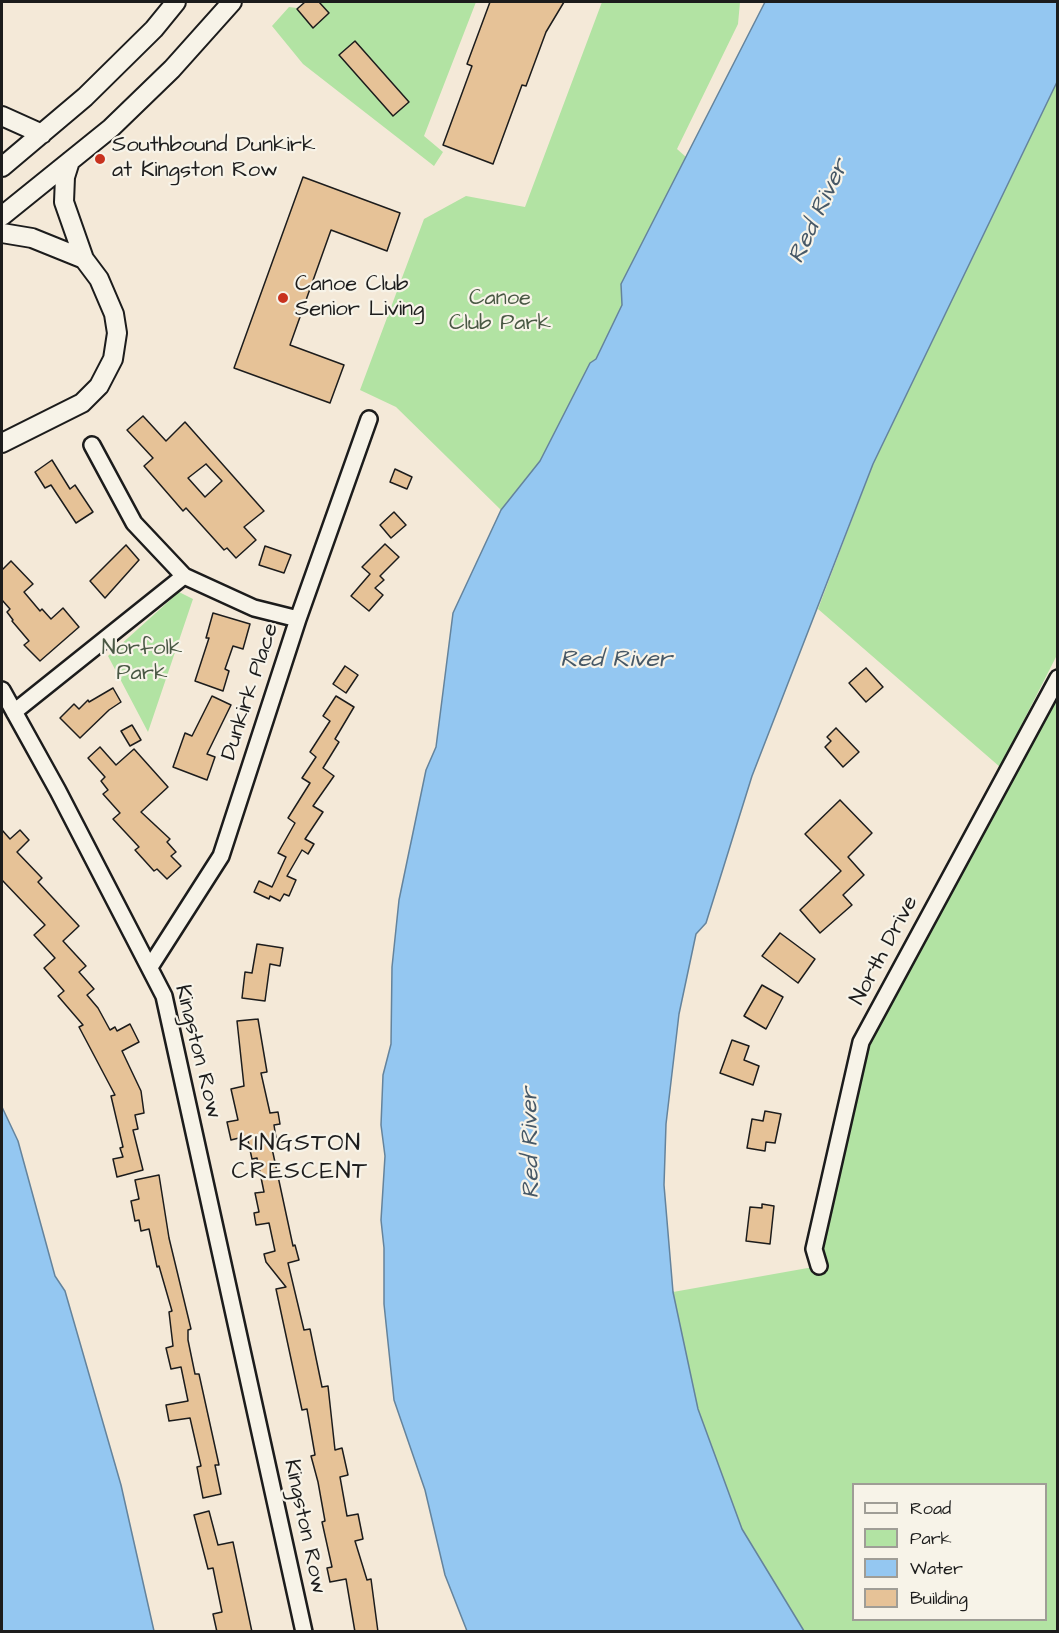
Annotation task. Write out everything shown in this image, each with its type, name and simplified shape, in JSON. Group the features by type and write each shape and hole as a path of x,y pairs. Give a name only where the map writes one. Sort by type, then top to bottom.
{"main road":[{"path":"2,167 118,65 176,2"},
{"path":"2,216 143,98 232,2"},
{"path":"2,116 42,134"},
{"path":"2,443 73,409 91,396 107,374 115,346 114,314 108,296 84,260 64,202 64,183 70,161"},
{"path":"2,233 32,238 84,260"}],"street":[{"name":"Dunkirk Place","path":"150,967 221,856 298,619 369,419"},
{"path":"92,445 134,523 184,576 254,608 298,619"},
{"path":"14,712 184,576"},
{"name":"North Drive","path":"819,1266 814,1248 861,1042 1058,678"},
{"name":"Kingston Row","path":"2,690 164,996 304,1632"}],"green space":[{"path":"305,2 476,2 424,136 443,152 434,166 303,64 272,26 289,7 297,8"},
{"name":"Canoe Club Park","path":"602,2 740,2 738,24 677,149 686,157 621,284 622,305 596,359 590,363 540,461 501,510 396,407 360,390 424,219 466,196 525,207"},
{"path":"1057,82 1057,655 1000,767 818,609 873,464"},
{"name":"Norfolk Park","path":"179,592 193,599 148,732 108,656"},
{"path":"1057,687 1057,1631 804,1631 742,1529 698,1409 673,1292 819,1266 814,1248 861,1042"}],"water":[{"name":"Red River","path":"765,2 1058,2 1057,82 873,464 752,776 706,923 696,934 679,1014 666,1124 664,1185 673,1292 698,1409 742,1529 804,1631 467,1631 445,1575 425,1490 394,1400 384,1304 384,1248 381,1220 385,1156 381,1125 383,1075 391,1044 392,967 399,900 426,770 436,747 453,613 501,510 540,461 590,363 596,359 622,305 621,284"},
{"path":"2,1107 18,1141 55,1276 65,1291 121,1485 154,1631 2,1631"}],"building":[{"path":"305,2 319,2 329,13 313,28 297,9"},
{"path":"490,2 564,2 546,32 526,86 522,85 493,164 443,145 472,66 467,64"},
{"path":"355,41 409,102 393,116 339,55"},
{"name":"Canoe Club Senior Living","path":"303,177 400,213 387,251 331,230 290,345 344,365 330,403 234,368"},
{"path":"143,416 166,441 185,422 264,511 244,527 256,540 236,558 227,548 224,550 186,508 183,511 144,466 153,458 127,430","holes":["206,464 222,481 205,497 188,478"]},
{"path":"52,460 70,489 75,485 93,512 76,523 51,485 45,488 35,472"},
{"path":"395,469 412,477 407,489 390,482"},
{"path":"394,512 406,525 391,538 380,525"},
{"path":"385,544 399,557 380,576 384,580 375,588 383,595 369,611 351,596 370,574 362,567"},
{"path":"126,545 139,560 105,598 90,581"},
{"path":"265,546 291,555 284,573 259,565"},
{"path":"11,561 33,584 24,592 40,611 42,609 51,619 63,608 79,627 40,661 24,645 29,641 12,621 7,612 10,609 2,600 2,570"},
{"path":"213,613 250,624 243,649 233,646 225,669 229,671 223,691 195,681 209,638 206,638"},
{"path":"345,666 358,675 346,693 333,684"},
{"path":"866,668 883,687 866,702 849,683"},
{"path":"113,688 121,702 109,710 80,738 60,718 74,704 79,709 88,700 89,702"},
{"path":"212,696 231,705 207,754 215,757 207,780 173,767 185,733 192,736"},
{"path":"336,696 354,707 335,739 339,742 323,768 334,776 313,806 323,812 305,839 314,844 308,854 302,850 287,876 296,880 289,896 284,894 280,901 270,896 269,899 254,892 259,881 272,887 286,857 278,853 295,823 288,818 310,783 302,778 316,757 310,752 330,721 323,716"},
{"path":"132,725 141,740 130,746 121,731"},
{"path":"836,728 859,752 843,767 825,747 831,741 827,737"},
{"path":"100,747 116,765 134,749 168,787 141,812 170,839 167,842 176,852 171,856 181,866 167,879 157,869 154,871 135,850 139,847 113,819 120,813 103,794 108,790 101,781 105,777 88,758"},
{"path":"840,800 872,833 848,857 864,875 843,895 852,905 820,933 800,910 841,871 805,834"},
{"path":"2,830 10,839 20,830 29,840 17,852 42,878 38,882 79,926 63,941 86,966 79,972 94,989 87,995 98,1008 110,1030 115,1027 117,1031 130,1024 139,1042 122,1051 141,1091 144,1113 135,1115 138,1129 133,1130 143,1170 117,1177 113,1159 123,1157 120,1148 123,1147 111,1096 115,1095 79,1027 83,1025 58,996 64,991 44,968 55,958 34,935 45,925 2,880"},
{"path":"780,933 815,959 798,983 762,956"},
{"path":"257,944 283,948 280,966 270,964 265,1001 242,998 245,972 252,973"},
{"path":"762,985 783,997 766,1029 744,1016"},
{"path":"258,1019 267,1072 261,1073 270,1113 278,1112 280,1124 274,1125 276,1138 270,1139 293,1246 295,1245 299,1260 288,1263 304,1330 310,1329 322,1387 328,1386 335,1450 342,1448 348,1475 340,1477 347,1516 358,1514 363,1539 355,1541 367,1580 371,1579 378,1632 355,1632 346,1579 330,1582 327,1568 332,1567 322,1522 325,1521 318,1482 311,1456 315,1455 307,1409 302,1410 276,1289 286,1287 266,1262 264,1254 275,1251 269,1223 256,1225 254,1213 259,1212 255,1193 264,1192 257,1158 252,1159 247,1136 231,1140 227,1122 238,1120 231,1089 244,1086 237,1021"},
{"path":"732,1040 749,1046 744,1060 759,1066 753,1085 720,1073"},
{"path":"765,1111 781,1114 775,1143 766,1142 765,1151 747,1148 752,1119 763,1121"},
{"path":"159,1175 169,1238 191,1329 188,1330 188,1340 195,1374 199,1374 219,1465 215,1465 221,1494 203,1498 197,1467 201,1466 190,1418 169,1421 166,1405 188,1401 181,1367 171,1369 166,1348 173,1346 169,1312 172,1311 159,1266 157,1267 149,1229 141,1231 139,1220 135,1221 131,1201 139,1199 135,1180"},
{"path":"762,1204 774,1206 770,1244 746,1241 750,1207 762,1208"},
{"path":"209,1511 218,1545 233,1542 252,1632 217,1632 213,1614 222,1612 213,1568 208,1569 194,1515"}],"place":[{"name":"Southbound Dunkirk at Kingston Row","path":"100,159"},
{"name":"Canoe Club Senior Living","path":"283,298"}],"district":[{"name":"KINGSTON CRESCENT","path":"300,1159"}]}
